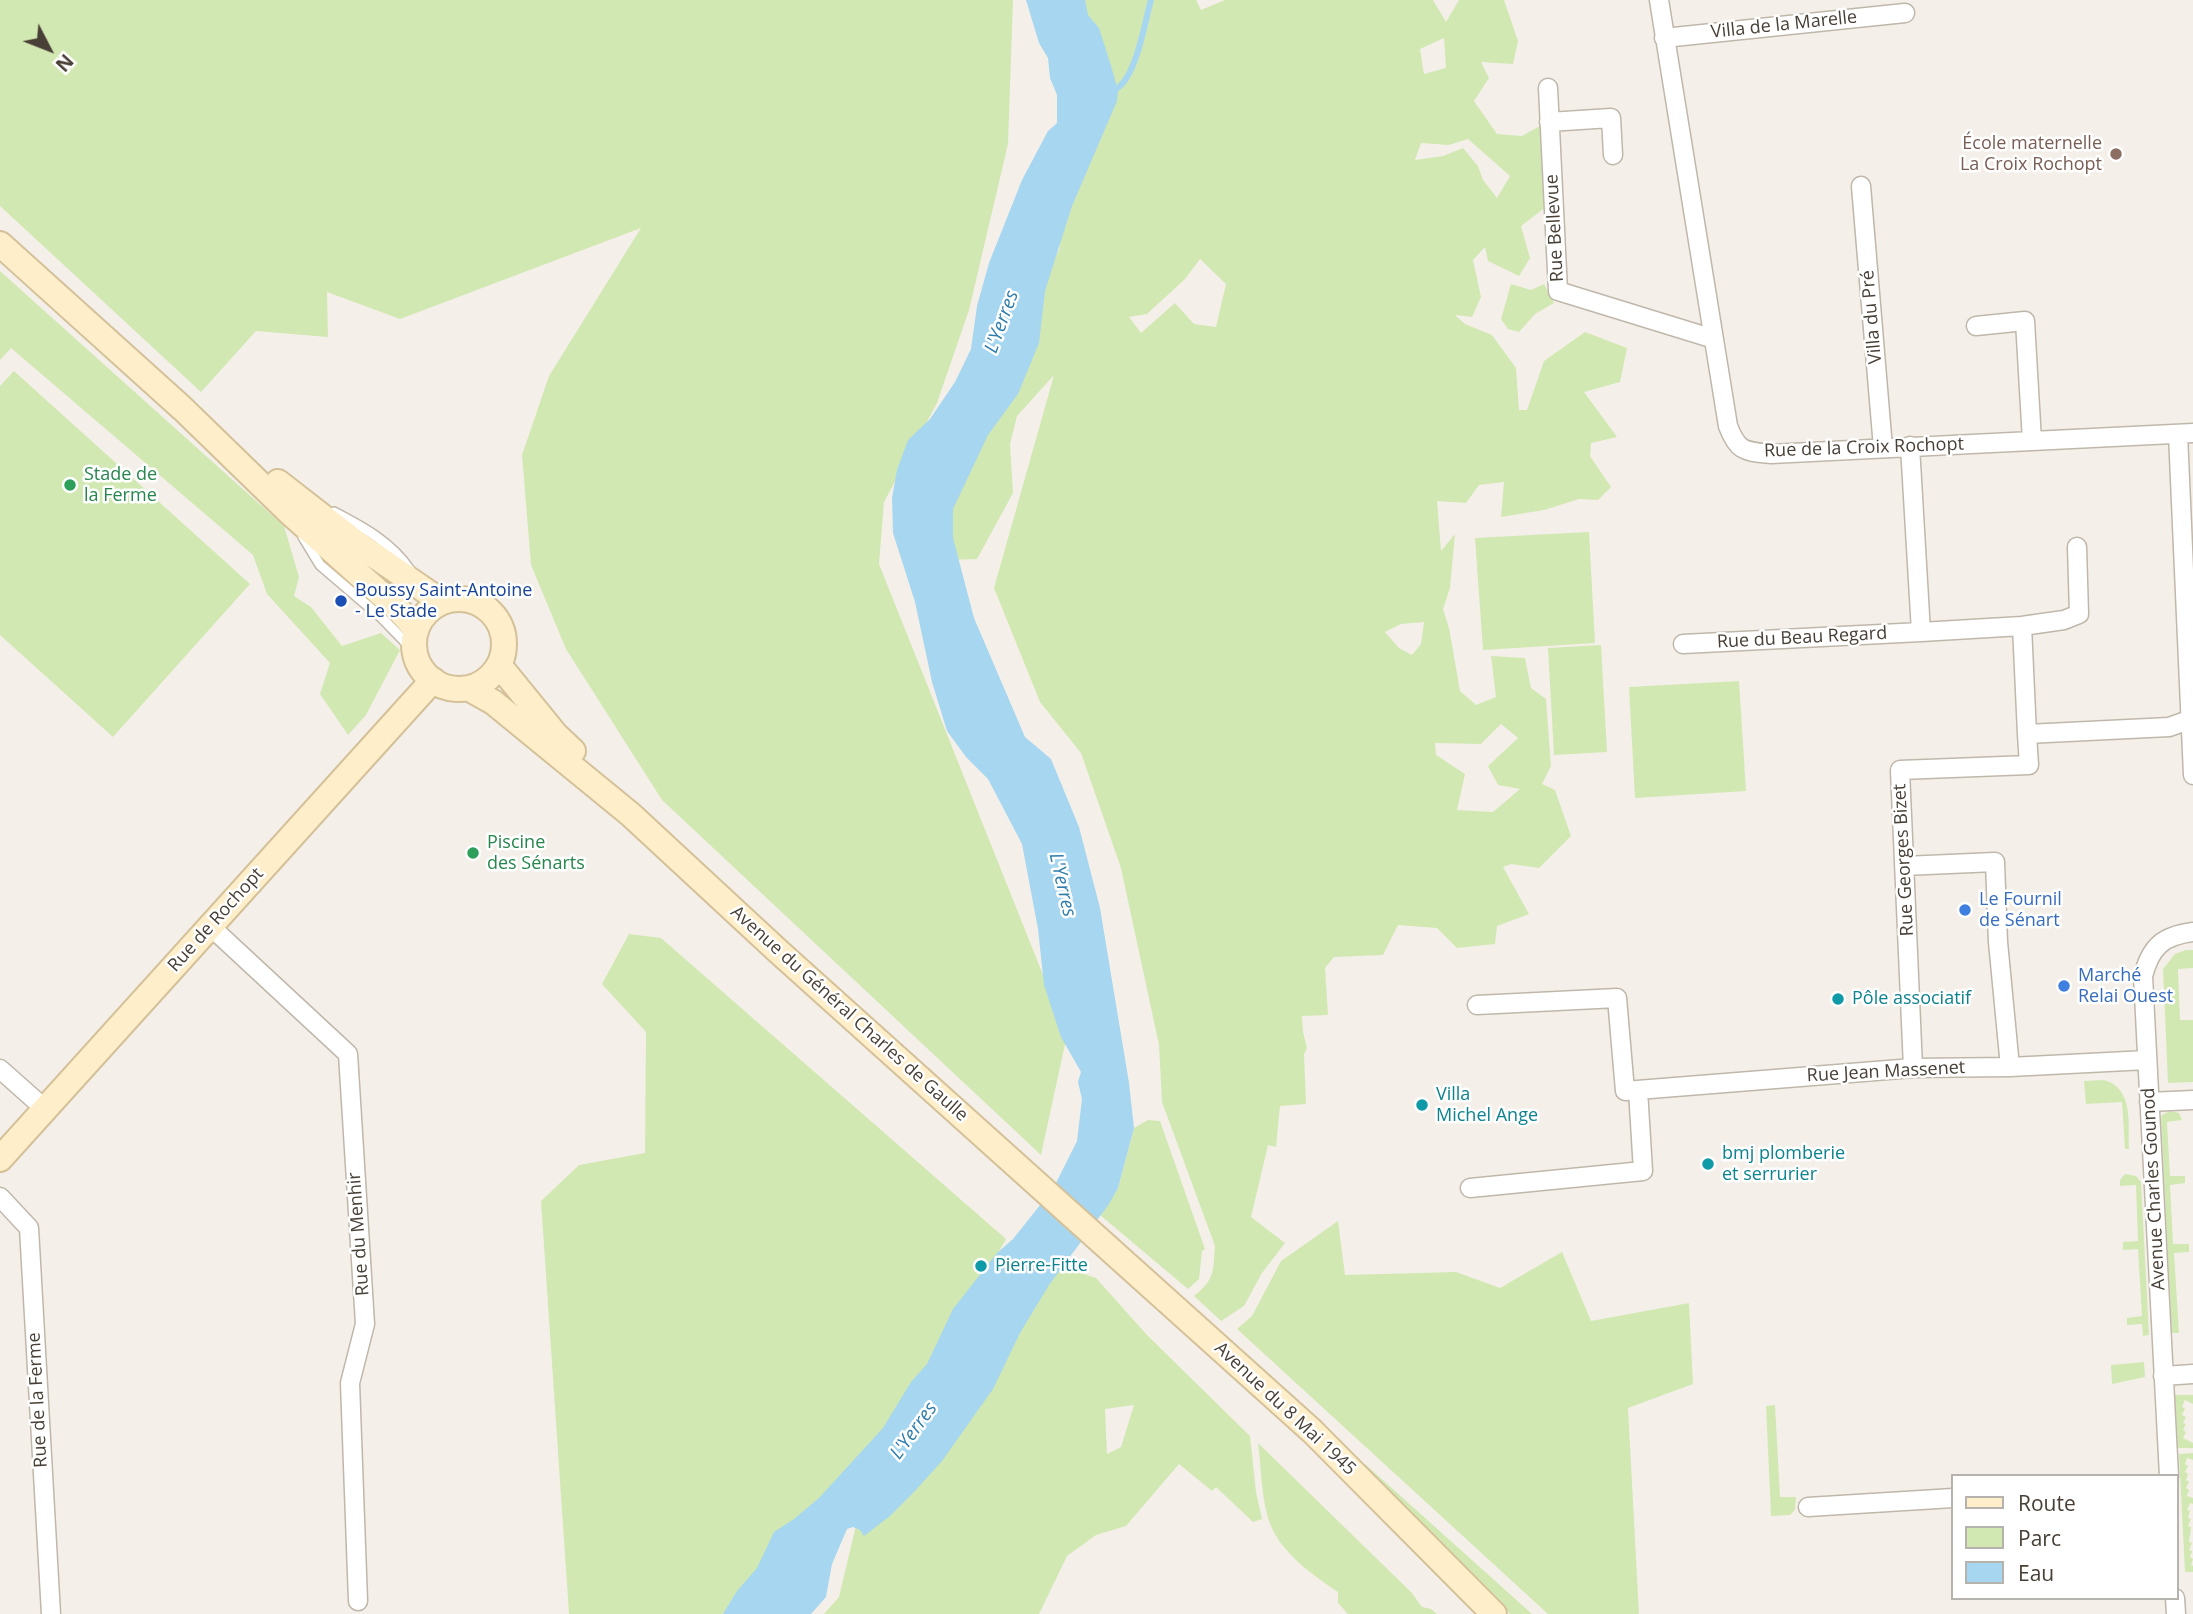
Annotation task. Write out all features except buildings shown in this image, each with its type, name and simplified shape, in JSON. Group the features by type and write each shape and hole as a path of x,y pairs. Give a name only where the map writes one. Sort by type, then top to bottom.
{"main road":[{"path":"0,244 294,505 400,610 415,640 423,671 433,680 455,688 468,688 480,683 491,676 499,665 504,643 496,617 472,600 457,598 442,601 431,608 422,618 415,640"},
{"path":"294,505 442,601"},
{"name":"Avenue du Général Charles de Gaulle","path":"499,665 556,735 630,814"},
{"name":"Rue de Rochopt","path":"0,1160 433,680"},
{"name":"Avenue du Général Charles de Gaulle","path":"468,688 493,702 630,814 779,953 1068,1213"},
{"name":"Avenue du 8 Mai 1945","path":"1068,1213 1312,1431 1494,1614"}],"street":[{"name":"Rue de la Croix Rochopt","path":"1659,0 1728,426 1735,444 1748,452 1771,454 2186,434"},
{"name":"Villa de la Marelle","path":"1664,38 1905,13"},
{"name":"Rue Bellevue","path":"1548,88 1558,291 1714,339"},
{"path":"1549,122 1611,118 1613,155"},
{"name":"Villa du Pré","path":"1861,186 1883,448"},
{"path":"1976,326 2025,321 2032,441"},
{"path":"2186,434 2189,720 2193,775"},
{"path":"1910,446 1921,632"},
{"name":"Rue du Beau Regard","path":"1683,644 2021,626 2064,620 2079,614 2077,547"},
{"path":"2021,626 2027,734 2132,736 2189,720"},
{"name":"Rue Georges Bizet","path":"1913,1068 1900,771 2029,765 2027,734"},
{"path":"1904,866 1995,862 1998,942 2010,1067"},
{"name":"Rue du Menhir","path":"210,926 348,1054 365,1324 350,1382 358,1601"},
{"name":"Avenue Charles Gounod","path":"2169,1474 2143,976 2146,962 2163,941 2175,934 2193,932"},
{"path":"1470,1188 1643,1171 1617,998 1478,1005"},
{"name":"Rue Jean Massenet","path":"1632,1091 1913,1068 2010,1067 2147,1060"},
{"path":"0,1069 45,1109"},
{"path":"2149,1102 2193,1100"},
{"name":"Rue de la Ferme","path":"0,1197 29,1228 51,1614"},
{"path":"2163,1376 2193,1374"},
{"path":"1808,1507 1952,1498"}],"green space":[{"path":"0,0 1013,0 1008,144 969,310 937,403 884,502 879,564 1067,1035 1041,1155 662,800 566,649 531,565 522,455 549,376 641,228 400,319 327,292 328,337 256,331 201,392 0,206"},
{"path":"1072,0 1196,0 1201,10 1225,0 1433,0 1446,22 1459,0 1504,0 1518,41 1513,64 1481,62 1489,78 1474,101 1497,134 1522,136 1545,123 1563,194 1521,226 1530,258 1519,276 1488,261 1485,247 1473,260 1481,297 1472,317 1455,315 1465,324 1492,335 1516,368 1519,410 1527,410 1544,361 1585,332 1627,348 1620,382 1584,392 1617,437 1591,443 1590,456 1611,487 1598,500 1579,499 1544,510 1501,517 1504,482 1479,485 1466,503 1437,501 1441,551 1455,534 1450,588 1443,609 1460,691 1476,705 1496,697 1491,656 1525,658 1531,688 1546,699 1551,766 1542,784 1555,790 1571,836 1539,868 1511,864 1503,867 1529,914 1497,926 1495,944 1457,948 1437,928 1398,925 1383,955 1334,957 1325,968 1328,1015 1302,1016 1307,1048 1304,1054 1306,1104 1280,1106 1276,1147 1268,1145 1251,1217 1285,1243 1262,1273 1244,1306 1221,1321 1194,1296 1206,1285 1212,1274 1215,1246 1162,1102 1159,1045 1121,868 1081,753 1040,702 994,588 1054,375 1017,416 1010,444 1013,493 977,559 946,560 946,511 1023,314 1059,250 1070,171","holes":["1444,38 1446,68 1424,74 1420,49","1468,139 1510,176 1497,198 1483,180 1478,166 1463,148 1443,156 1415,160 1421,143 1449,145","1200,259 1226,284 1216,327 1194,324 1175,303 1141,333 1129,317 1147,314 1185,279","1424,622 1421,644 1412,655 1399,648 1385,632 1401,624","1501,724 1518,738 1488,766 1498,785 1520,789 1493,812 1457,810 1465,774 1436,755 1435,743 1481,744"]},
{"path":"0,271 284,526 299,577 294,596 311,607 342,646 381,633 400,650 366,715 348,735 320,694 330,663 267,594 253,555 11,348 0,360"},
{"path":"1511,284 1531,290 1544,284 1554,303 1535,314 1519,332 1508,329 1501,319"},
{"name":"Stade de la Ferme","path":"14,371 250,584 113,737 0,635 0,386"},
{"path":"1589,532 1595,643 1483,650 1475,538"},
{"path":"1601,645 1607,752 1554,755 1548,648"},
{"path":"1739,681 1746,791 1635,798 1629,687"},
{"path":"629,934 661,938 1006,1239 960,1319 876,1451 745,1614 569,1614 541,1201 579,1165 645,1153 646,1032 602,984"},
{"path":"2193,950 2193,968 2178,969 2180,1020 2193,1020 2193,1082 2168,1083 2163,969 2175,954"},
{"path":"2104,1080 2114,1084 2125,1099 2129,1118 2129,1149 2125,1149 2122,1102 2086,1104 2084,1081"},
{"path":"2170,1111 2179,1113 2182,1120 2167,1122 2170,1176 2185,1176 2185,1183 2170,1185 2173,1244 2189,1244 2189,1252 2174,1253 2179,1333 2172,1333 2161,1119 2162,1115"},
{"path":"1148,1120 1160,1121 1205,1249 1202,1251 1199,1279 1188,1289 1100,1215 1118,1188 1134,1128"},
{"path":"2125,1174 2136,1176 2141,1182 2149,1335 2143,1336 2142,1324 2127,1325 2127,1318 2142,1316 2138,1249 2123,1250 2123,1242 2138,1241 2136,1185 2120,1186 2120,1180"},
{"path":"1338,1221 1345,1275 1456,1272 1500,1288 1562,1252 1591,1321 1689,1303 1693,1384 1628,1408 1639,1614 1548,1614 1237,1329 1252,1316 1281,1261"},
{"path":"1054,1264 1096,1278 1147,1335 1250,1436 1262,1519 1253,1522 1216,1487 1212,1491 1179,1464 1126,1526 1096,1535 1067,1556 1039,1614 824,1614 839,1597 858,1517","holes":["1134,1405 1121,1447 1107,1454 1105,1409"]},
{"path":"2144,1362 2145,1377 2112,1384 2111,1365"},
{"path":"2175,1395 2193,1395 2193,1404 2185,1400 2182,1415 2186,1417 2183,1430 2186,1432 2183,1438 2193,1443 2193,1448 2178,1448"},
{"path":"1775,1405 1780,1497 1796,1497 1795,1510 1790,1515 1771,1516 1766,1406"},
{"path":"1258,1443 1412,1593 1422,1607 1437,1614 1348,1614 1338,1603 1338,1592 1295,1559 1271,1527 1263,1496"},
{"path":"2193,1453 2193,1460 2187,1458 2185,1464 2188,1466 2185,1472 2189,1482 2186,1488 2189,1490 2187,1496 2193,1498 2193,1504 2190,1503 2187,1510 2190,1511 2188,1518 2191,1519 2188,1526 2191,1527 2189,1542 2192,1543 2189,1550 2192,1551 2190,1557 2193,1559 2193,1572 2185,1572 2179,1454"},
{"path":"1365,1464 1532,1614 1510,1614"}],"water":[{"path":"1026,0 1085,0 1088,15 1099,28 1112,69 1118,91 1117,101 1072,206 1045,291 1039,343 1018,394 988,435 953,509 953,538 974,618 1025,737 1051,759 1079,827 1100,908 1134,1128 1118,1188 1109,1204 1049,1285 1020,1333 993,1389 942,1461 890,1516 864,1536 860,1530 853,1527 847,1529 832,1564 826,1597 811,1614 723,1614 737,1591 757,1568 774,1532 819,1498 883,1428 911,1382 927,1364 953,1309 1053,1189 1077,1141 1082,1099 1078,1082 1081,1072 1061,1037 1044,985 1038,929 1022,844 988,779 966,757 947,731 932,682 915,602 893,533 892,498 897,470 908,440 930,419 955,382 971,349 977,306 989,263 1022,180 1048,131 1057,123 1057,95 1050,78 1048,58 1039,43"}],"waterway":[{"name":"L'Yerres","path":"1112,91 1120,86 1133,65 1151,0"}],"place":[{"name":"École maternelle La Croix Rochopt","path":"2116,154"},
{"name":"Stade de la Ferme","path":"70,485"},
{"name":"Boussy Saint-Antoine - Le Stade","path":"341,601"},
{"name":"Piscine des Sénarts","path":"473,853"},
{"name":"Le Fournil de Sénart","path":"1965,910"},
{"name":"Marché Relai Ouest","path":"2064,986"},
{"name":"Pôle associatif","path":"1838,999"},
{"name":"Villa Michel Ange","path":"1422,1105"},
{"name":"bmj plomberie et serrurier","path":"1708,1164"},
{"name":"Pierre-Fitte","path":"981,1266"}]}
